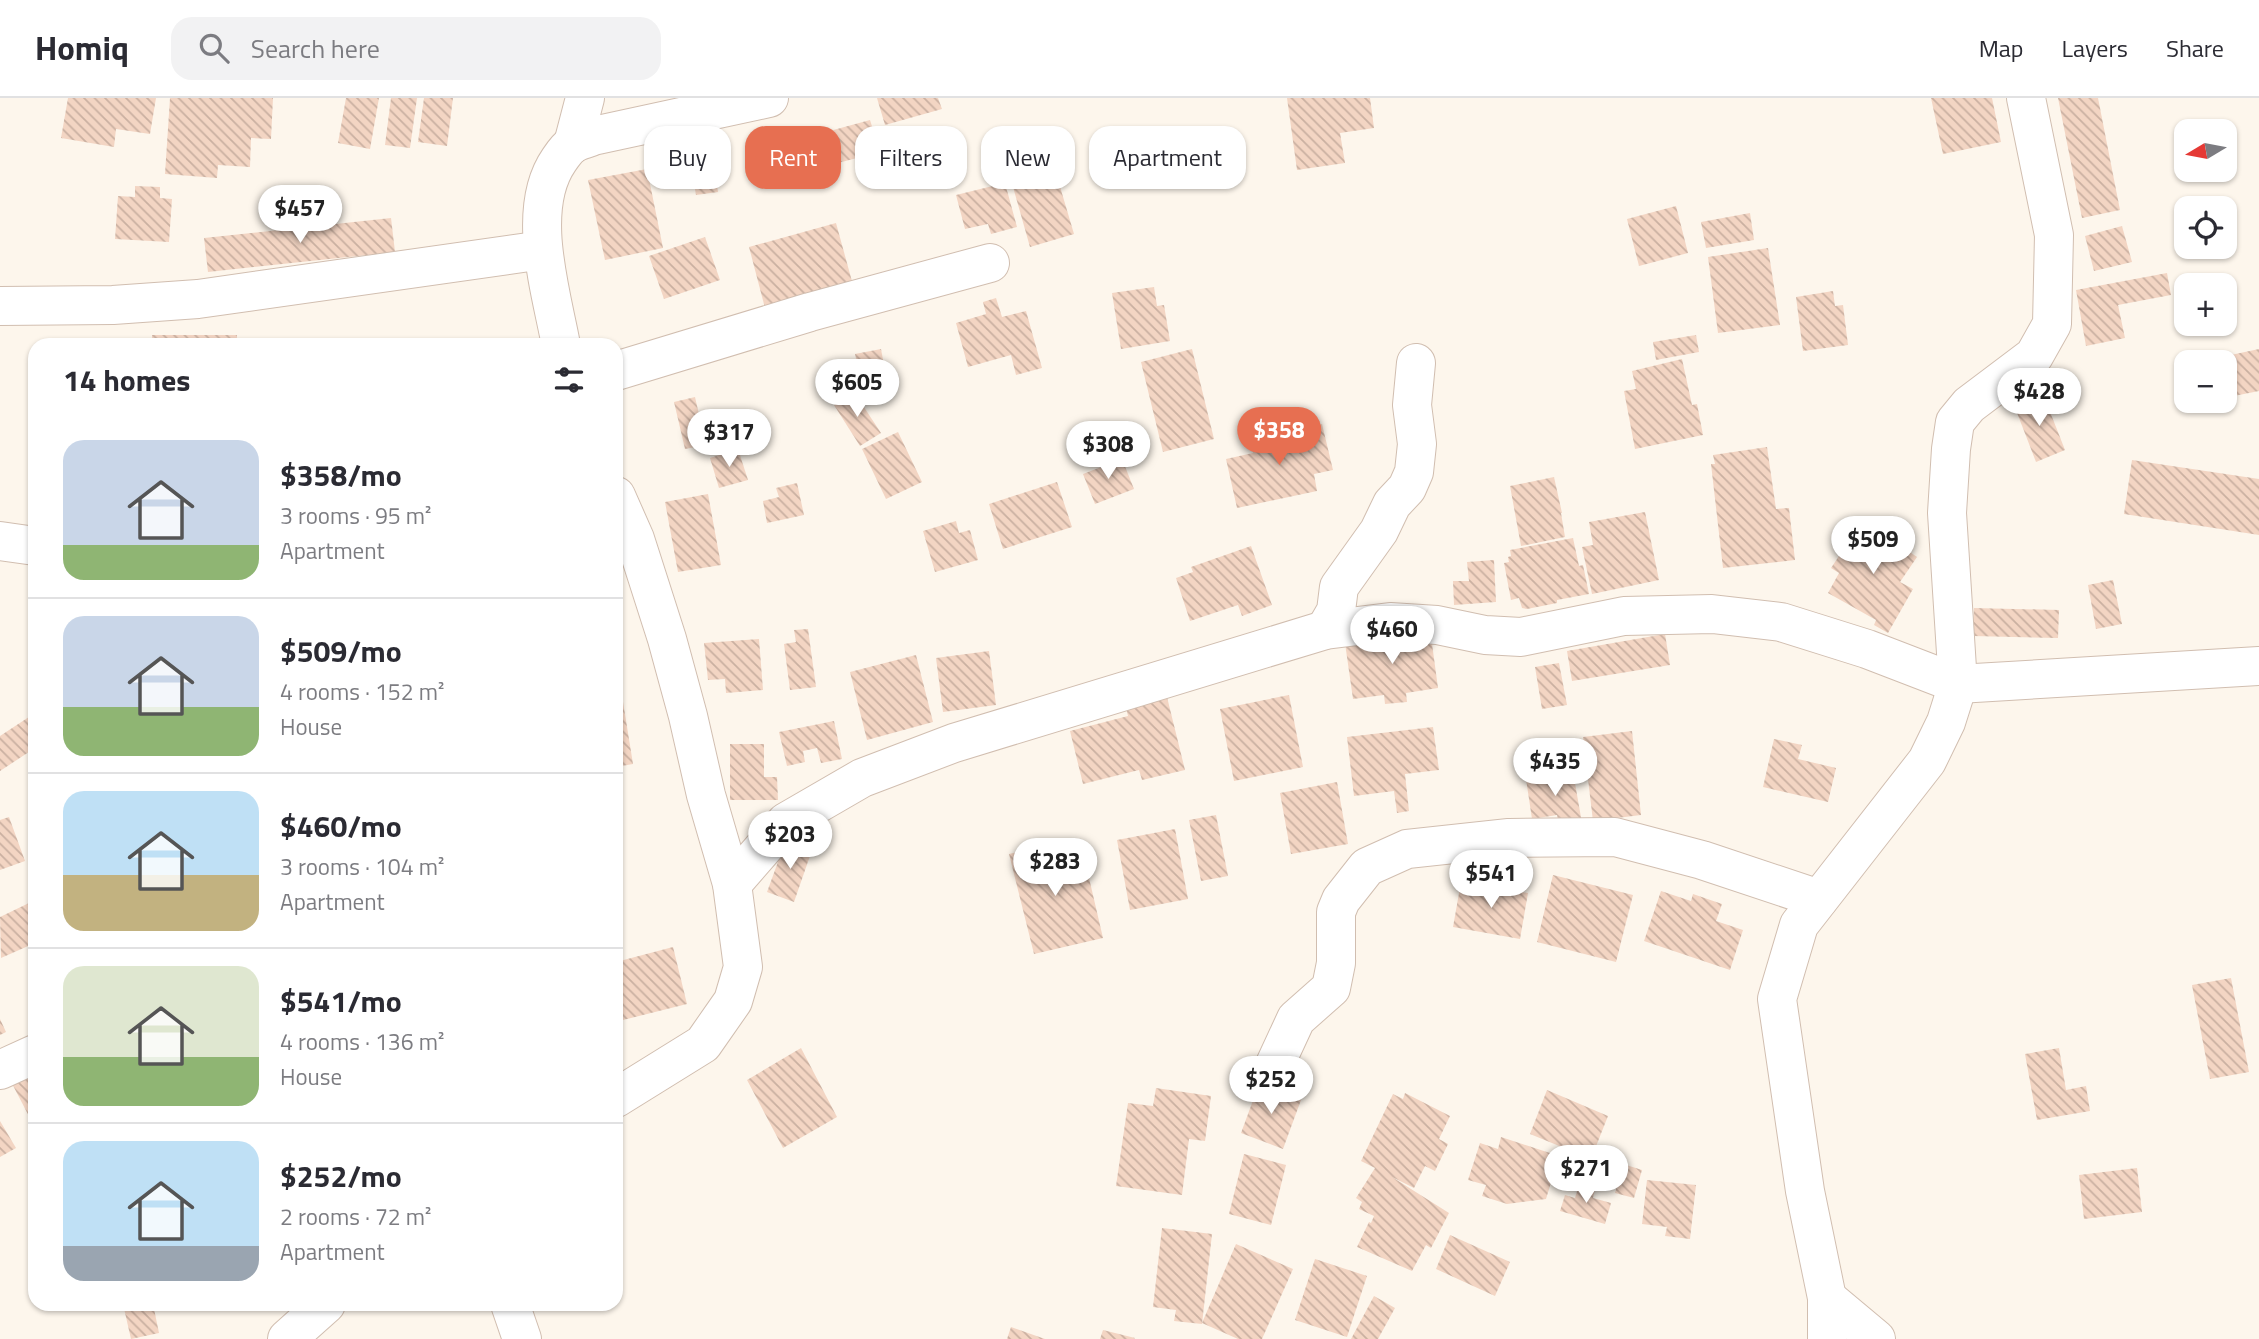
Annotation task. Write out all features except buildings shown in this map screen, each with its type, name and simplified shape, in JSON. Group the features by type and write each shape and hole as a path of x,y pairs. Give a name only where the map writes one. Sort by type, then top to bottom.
{"street":[{"path":"560,338 543,250 544,196 552,170 573,144 585,98"},
{"path":"573,144 593,136 769,98"},
{"path":"1827,1339 1826,1298 1805,1191 1777,999 1799,925 1927,761 1946,722 1958,684 1947,513 1955,422 1969,405 2034,356 2052,324 2054,235 2026,98"},
{"path":"0,306 113,305 198,299 543,250"},
{"path":"623,369 810,312 990,263"},
{"path":"1325,631 1336,611 1339,587 1379,531 1392,504 1407,488 1414,472 1417,444 1412,405 1416,363"},
{"path":"623,512 635,539 667,639 688,716 706,794 732,884 743,967 733,1001 703,1044 623,1094"},
{"path":"0,541 28,545"},
{"path":"732,884 786,822 862,778 954,743 1325,631 1390,622 1437,625 1485,635 1521,637 1624,616 1712,614 1781,622 1867,649 1958,684 2259,666"},
{"path":"1270,1073 1296,1019 1331,988 1336,963 1336,912 1341,900 1367,867 1407,849 1509,838 1615,838 1702,860 1819,899"},
{"path":"0,1070 28,1057"},
{"path":"1826,1298 1876,1339"},
{"path":"287,1339 318,1311"},
{"path":"512,1311 522,1339"}]}
